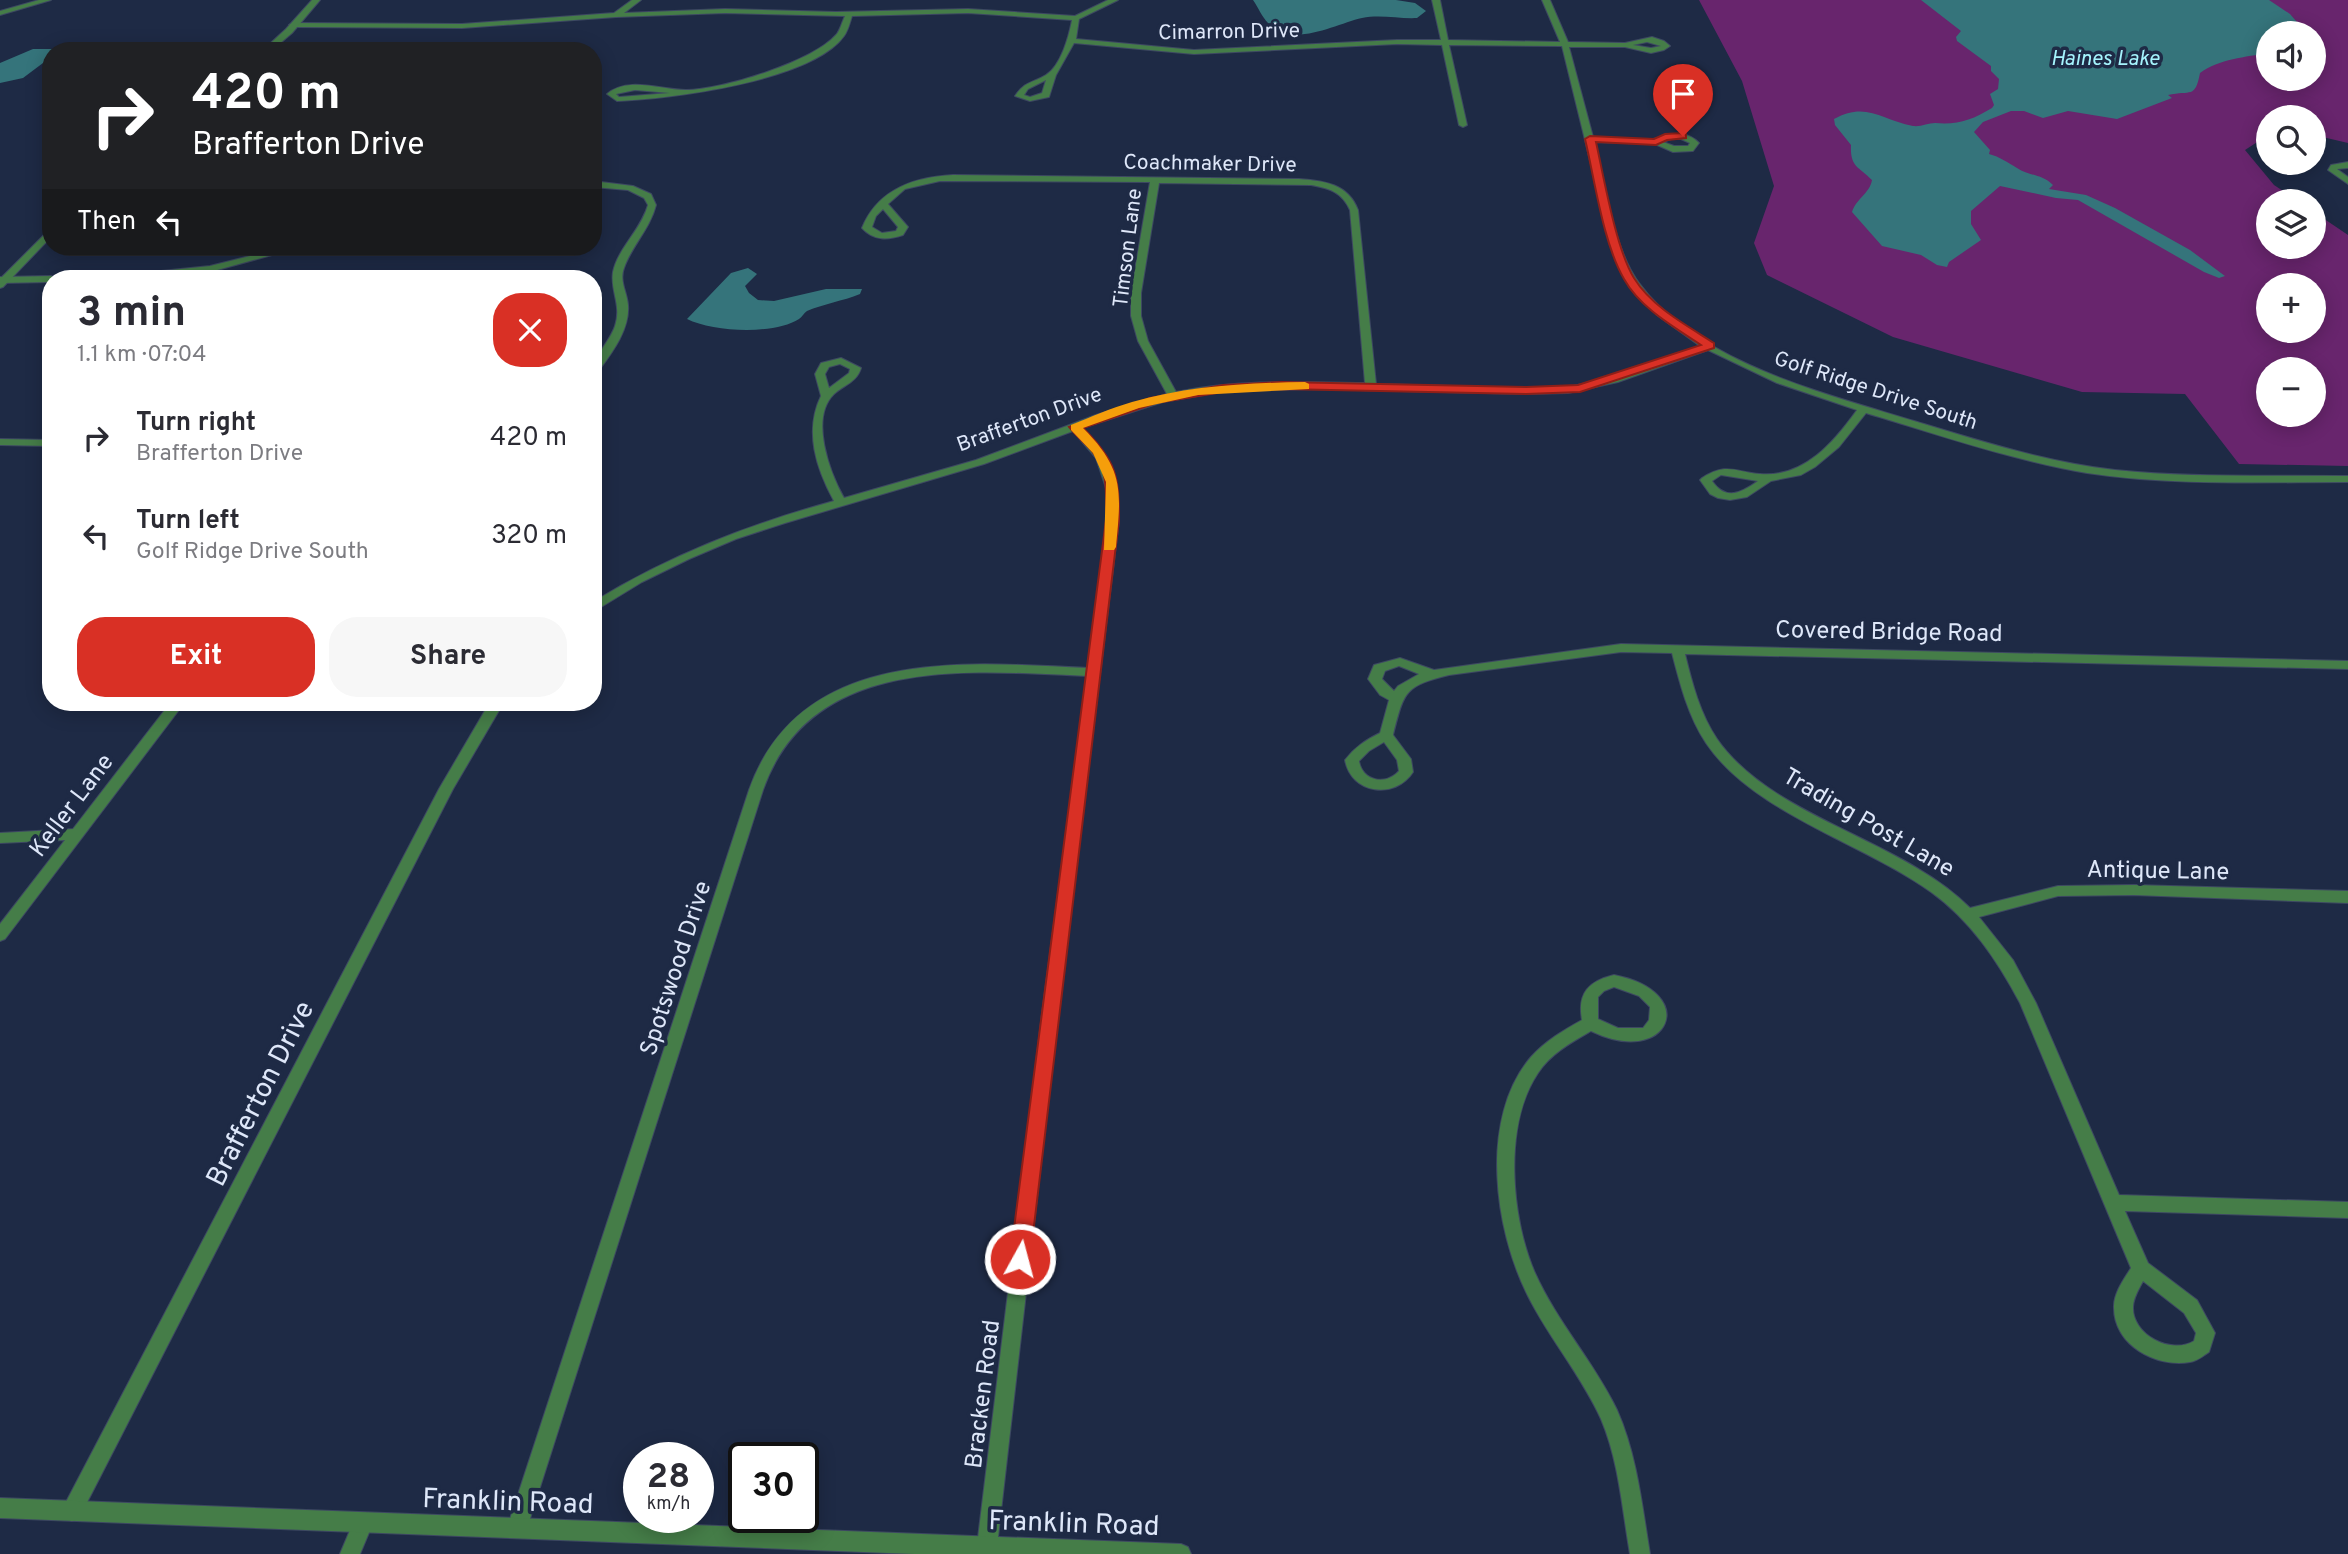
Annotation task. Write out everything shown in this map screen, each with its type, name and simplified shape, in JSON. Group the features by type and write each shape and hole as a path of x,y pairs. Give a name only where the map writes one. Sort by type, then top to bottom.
{"street":[{"path":"0,13 47,0"},
{"path":"275,42 316,0"},
{"path":"616,15 637,0"},
{"path":"293,25 452,26 616,15 734,11 849,14 976,11 1076,18 1114,0"},
{"path":"1436,0 1463,125"},
{"name":"Golf Ridge Drive South","path":"1546,0 1565,44 1616,246 1629,279 1661,313 1710,346 1767,376 1864,408 2003,451 2082,468 2141,475 2348,479"},
{"path":"866,13 871,4"},
{"path":"684,92 628,88 617,89 611,94 613,98 624,99 684,92 752,79 812,57 844,32 849,14"},
{"path":"1052,75 1072,41 1076,18"},
{"name":"Cimarron Drive","path":"1072,41 1195,52 1369,43 1626,45"},
{"path":"1590,139 1656,142"},
{"path":"2348,166 2334,167 2332,170 2348,181"},
{"name":"Coachmaker Drive","path":"883,204 890,195 907,185 945,177 1306,183 1327,186 1349,198 1354,210 1371,387"},
{"name":"Timson Lane","path":"1155,180 1136,293 1136,316 1143,341 1173,396"},
{"path":"602,185 637,190 648,196 652,205 648,219 618,271 617,285 623,307 620,323 602,358"},
{"path":"2,281 42,240"},
{"path":"201,270 259,256"},
{"path":"2,281 42,279"},
{"name":"Brafferton Drive","path":"602,602 653,571 704,546 840,502 953,471 1117,411 1173,396 1256,386 1526,391 1580,388 1710,346"},
{"path":"826,396 820,419 819,454 840,502"},
{"path":"1767,479 1797,472 1824,456 1864,408"},
{"name":"Bracken Road","path":"987,1546 1113,520 1112,482 1099,451 1075,427"},
{"path":"0,442 42,443"},
{"name":"Covered Bridge Road","path":"1431,674 1400,662 1379,667 1375,679 1379,686 1396,698 1412,683 1431,674 1598,650 1677,648 2348,664"},
{"name":"Trading Post Lane","path":"1677,648 1700,721 1719,751 1740,772 1783,802 1919,874 1970,914 2012,968 2141,1269 2195,1312 2204,1330 2203,1344 2196,1352 2178,1356 2156,1350 2139,1339 2126,1323 2122,1311 2124,1303 2141,1269"},
{"name":"Spotswood Drive","path":"517,1528 751,807 765,767 778,744 813,710 845,692 875,680 960,669 1093,672"},
{"path":"1386,735 1396,698"},
{"name":"Keller Lane","path":"0,935 171,711"},
{"name":"Brafferton Drive","path":"72,1511 446,789 492,711"},
{"path":"0,838 79,834"},
{"name":"Antique Lane","path":"1970,914 2058,891 2134,890 2348,897"},
{"path":"1626,982 1637,986 1647,993 1659,1010 1655,1027 1637,1037 1613,1035 1591,1023 1586,1003 1588,995 1603,983 1626,982"},
{"path":"1591,1023 1553,1045 1532,1068 1517,1097 1507,1151 1509,1206 1514,1240 1526,1273 1543,1306 1597,1391 1616,1434 1626,1471 1640,1554"},
{"path":"2113,1203 2348,1210"},
{"name":"Franklin Road","path":"0,1508 1181,1554"},
{"path":"350,1554 363,1523"}],"shaded area":[{"path":"1699,0 2348,0 2348,143 2326,138 2326,105 2256,105 2256,143 2245,150 2256,163 2256,175 2266,175 2280,189 2256,189 2256,259 2326,259 2326,220 2348,235 2348,466 2239,464 2185,394 2082,392 1893,337 1767,275 1754,243 1774,186 1742,81"}],"water":[{"path":"1253,0 1396,0 1415,3 1426,11 1417,18 1369,17 1314,32 1289,34 1268,23"},
{"name":"Haines Lake","path":"1921,0 2269,0 2290,14 2296,21 2256,21 2256,55 2207,68 2200,73 2196,87 2191,92 2168,95 2172,98 2117,119 2068,111 2043,118 2024,111 2011,111 1983,122 1974,132 1990,150 1989,154 2044,179 2053,185 2049,189 2086,195 2115,208 2190,250 2225,276 2219,278 2204,272 2078,200 2000,186 1971,211 1971,224 1981,240 1949,262 1947,267 1937,265 1921,255 1882,246 1852,212 1869,189 1872,180 1854,162 1851,145 1835,125 1834,119 1845,114 1865,112 1919,126 1971,119 1992,108 1994,105 1990,94 1998,89 1999,79 1991,71 1991,66 1957,41 1956,37 1961,31"},
{"path":"33,49 42,49 42,64 23,78 0,83 0,63"},
{"path":"748,268 757,274 745,286 758,300 774,301 826,289 862,289 860,294 807,311 799,319 775,328 727,329 687,319 731,273"}],"slow traffic":[{"path":"1109,547 1114,501 1112,482 1099,451 1075,427 1136,405 1198,391 1256,386 1305,386"}],"route":[{"path":"1020,1259 1113,520 1112,482 1107,465 1099,451 1075,427 1154,400 1223,388 1282,386 1526,391 1580,388 1710,346 1661,313 1629,279 1616,246 1590,139 1656,142 1665,137 1683,136"}]}
